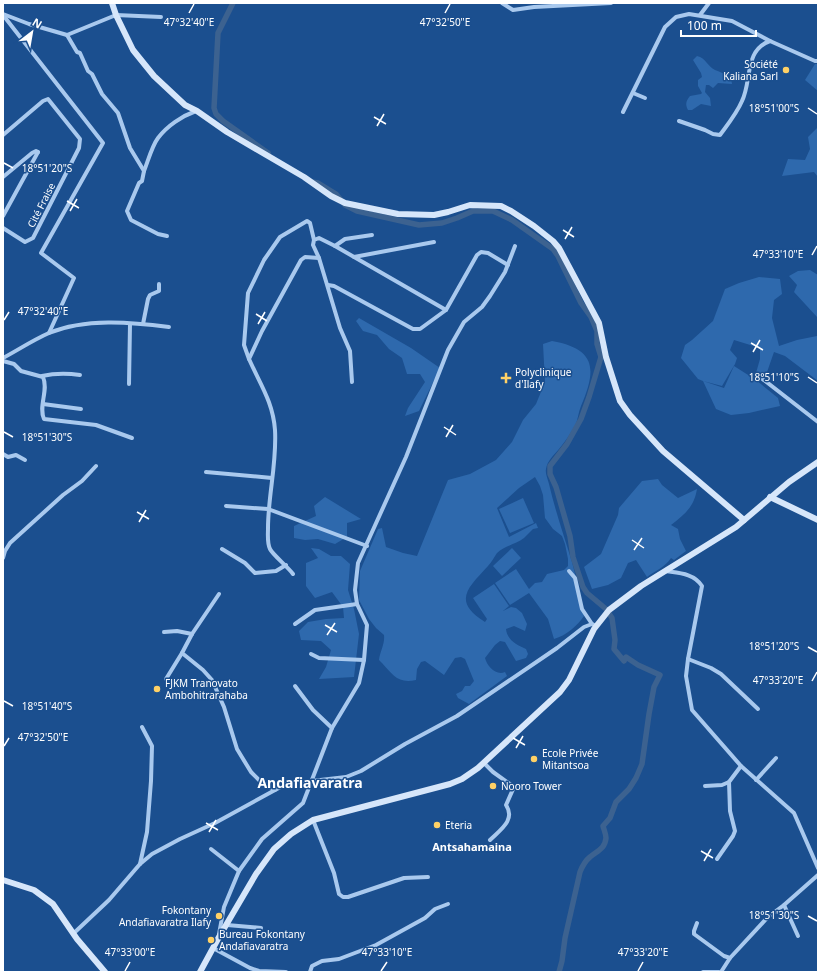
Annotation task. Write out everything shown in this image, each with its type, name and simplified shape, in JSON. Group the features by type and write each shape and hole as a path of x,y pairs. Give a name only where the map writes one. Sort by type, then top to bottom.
{"street":[{"path":"112,3 116,15 133,50 154,76 185,105 197,110 227,132 304,177 331,196 345,202 398,214 434,215 470,205 500,206 511,211 534,226 553,241 559,248 599,323 608,365 620,401 630,415 668,456 744,520"},
{"path":"502,3 513,10 534,7 611,3"},
{"path":"700,15 709,3"},
{"path":"623,112 666,27 676,17 689,14 732,21 770,41 818,61"},
{"path":"3,15 67,35 116,15 161,17"},
{"path":"3,15 103,143 41,253 74,278 49,333"},
{"path":"67,35 77,52 80,53 88,71 92,74 102,94 118,113 130,148 144,171"},
{"path":"679,121 713,134 720,135 736,113 743,100 747,87 749,64 764,43 770,41"},
{"path":"633,92 645,98"},
{"name":"Cité Fraise","path":"3,135 43,101 48,99 80,139 79,148 33,238 25,242 3,228"},
{"path":"167,236 158,234 131,220 127,211 139,182 142,180 144,171 157,139 184,115 197,110"},
{"path":"3,177 32,153 36,151 38,152 3,216"},
{"path":"293,574 271,551 269,544 268,509 272,478 275,429 270,403 244,345 248,292 264,260 280,237 307,221 310,222 314,240 313,245 328,285 340,328 350,351 352,382"},
{"path":"335,246 345,239 372,235"},
{"path":"314,240 319,238 335,246 446,310"},
{"path":"354,257 434,242"},
{"path":"219,937 224,907 239,871 262,839 303,803 332,728 359,683 364,660 368,625 357,604 355,590 358,564 406,456 448,350 464,322 482,307 490,296 505,272 515,246"},
{"path":"328,285 334,286 412,329 420,329 446,310 477,255 481,252 488,252 508,265"},
{"path":"249,359 262,331 301,260 305,257 319,258"},
{"path":"143,324 148,299 150,294 159,291 159,284"},
{"path":"3,358 49,333 82,324 143,324 170,327"},
{"path":"129,384 130,324"},
{"path":"3,361 14,364 21,371 42,376 53,373 80,375"},
{"path":"42,376 46,383 43,418 46,420 96,425 132,438"},
{"path":"760,377 818,422"},
{"path":"43,404 81,409"},
{"path":"3,454 8,457 16,455 26,460"},
{"path":"200,972 256,874 274,849 291,834 313,820 450,784 472,772 484,763 560,692 569,680 594,625 607,612 626,596 736,526 789,482 818,462"},
{"path":"3,558 10,543 63,494 82,481 96,466"},
{"path":"206,472 272,478"},
{"path":"770,497 818,520"},
{"path":"226,506 268,509 367,546"},
{"path":"222,549 245,563 255,573 276,571 286,565"},
{"path":"570,571 575,578 582,609 594,625"},
{"path":"664,571 680,573 695,578 702,586 686,676 692,710 741,766 794,813 818,868"},
{"path":"166,679 192,634 219,594"},
{"path":"295,624 314,610 357,604"},
{"path":"74,933 109,900 140,864 159,850 215,824 286,784 346,777 361,771 405,744 457,716 557,648 584,627 594,625"},
{"path":"164,632 177,631 192,634"},
{"path":"182,653 212,680 224,707 237,749 251,772 260,782 275,790"},
{"path":"311,654 319,658 364,660"},
{"path":"688,659 711,668 721,674 758,709"},
{"path":"295,686 313,710 332,728"},
{"path":"140,864 147,832 152,746 142,727"},
{"path":"756,780 776,758"},
{"path":"484,763 492,772 514,787 506,805 510,811 508,821 490,840"},
{"path":"705,786 729,782 741,766"},
{"path":"717,859 733,836 734,831 730,811 729,782"},
{"path":"313,820 334,873 339,894 343,897 348,897 404,878 428,877"},
{"path":"211,849 239,871"},
{"path":"813,859 818,856"},
{"path":"703,972 720,972 730,958 768,917 818,875"},
{"path":"3,880 34,890 53,904 105,972"},
{"path":"310,972 312,966 317,962 339,959 376,946 425,918 435,910 448,904"},
{"path":"784,905 798,936"},
{"path":"697,923 694,934 724,956 730,958"},
{"path":"226,925 261,928"},
{"path":"213,948 250,968 259,971 286,972"}],"shaded area":[{"path":"697,56 703,59 713,69 728,76 732,81 732,84 718,83 713,88 706,85 705,92 710,98 711,106 701,104 692,110 688,110 686,103 690,96 702,93 698,86 698,80 702,77 701,73 693,60"},
{"path":"815,64 818,64 818,91 805,80"},
{"path":"818,127 818,177 814,172 782,176 788,159 805,160 810,149 808,137"},
{"path":"810,270 818,275 818,381 785,356 774,352 766,375 759,375 756,373 760,359 760,348 734,340 730,350 737,358 722,386 698,379 681,358 685,345 713,321 725,289 759,277 780,279 782,294 774,300 772,318 779,346 797,340 817,336 817,317 794,292 797,285 789,276 798,271"},
{"path":"359,318 411,348 440,368 419,411 405,416 408,408 425,382 420,374 407,374 402,358 389,349 377,335 363,331 356,321"},
{"path":"552,341 577,349 585,355 589,363 590,371 586,393 575,426 549,461 546,471 554,504 574,569 584,616 571,630 554,639 548,619 529,593 510,605 495,583 516,569 529,589 535,583 542,582 547,574 564,570 568,566 565,544 562,536 553,529 545,518 543,495 535,477 519,488 497,508 509,537 536,523 538,528 533,529 518,542 497,553 470,587 466,601 468,607 485,622 487,619 473,598 494,584 509,606 503,611 511,607 516,608 522,613 527,624 525,631 514,626 506,629 510,639 526,649 528,654 526,658 516,661 505,642 500,641 495,645 485,658 486,661 492,670 498,673 505,672 507,676 469,704 458,698 456,694 462,691 465,686 470,686 474,681 465,659 461,657 455,658 444,675 425,661 421,662 417,669 416,680 410,681 396,678 379,660 384,635 369,619 359,600 360,571 378,529 382,528 386,547 417,556 448,480 470,474 496,460 512,442 523,420 536,404 545,382 543,344"},
{"path":"734,366 756,380 778,398 780,406 749,413 731,415 716,409 703,381 724,388"},
{"path":"658,479 662,485 678,498 697,489 694,501 688,510 671,525 678,529 680,539 686,551 674,560 671,558 663,566 647,577 636,560 628,563 621,578 608,585 592,589 584,567 601,554 618,515 619,508 642,481"},
{"path":"325,497 361,519 347,523 347,537 335,544 318,539 305,540 294,538 294,526 316,516 314,506"},
{"path":"523,498 534,523 510,533 499,509"},
{"path":"311,548 319,549 331,556 341,556 350,564 348,590 354,609 359,634 354,677 319,679 326,667 331,650 321,641 301,640 299,631 308,622 344,618 343,607 332,592 315,598 306,586 306,563 318,558"},
{"path":"512,548 521,558 502,576 493,566"}],"waterway":[{"path":"233,3 218,33 214,108 216,114 223,121 268,153"},
{"path":"312,182 318,183 336,194 345,205 357,211 419,225 442,223 473,211 493,211 512,220 553,249 558,256 581,303 591,317 597,331 597,344 601,357 589,397 581,419 567,444 550,466 550,474 556,487 570,536 573,557 583,587 587,593 606,609 612,618 615,640 614,649 624,661 626,657 638,665 660,675 654,687 642,764 636,778 629,789 616,802 610,818 603,826 606,838 604,845 587,860 580,872 559,972"}],"place":[{"name":"Société Kaliana Sarl","path":"786,70"},
{"name":"Polyclinique d'Ilafy","path":"506,378"},
{"name":"FJKM Tranovato Ambohitrarahaba","path":"157,689"},
{"name":"Ecole Privée Mitantsoa","path":"534,759"},
{"name":"Nooro Tower","path":"493,786"},
{"name":"Eteria","path":"437,825"},
{"name":"Fokontany Andafiavaratra Ilafy","path":"219,916"},
{"name":"Bureau Fokontany Andafiavaratra","path":"211,940"}],"district":[{"name":"Andafiavaratra","path":"310,783"},
{"name":"Antsahamaina","path":"472,847"}]}
